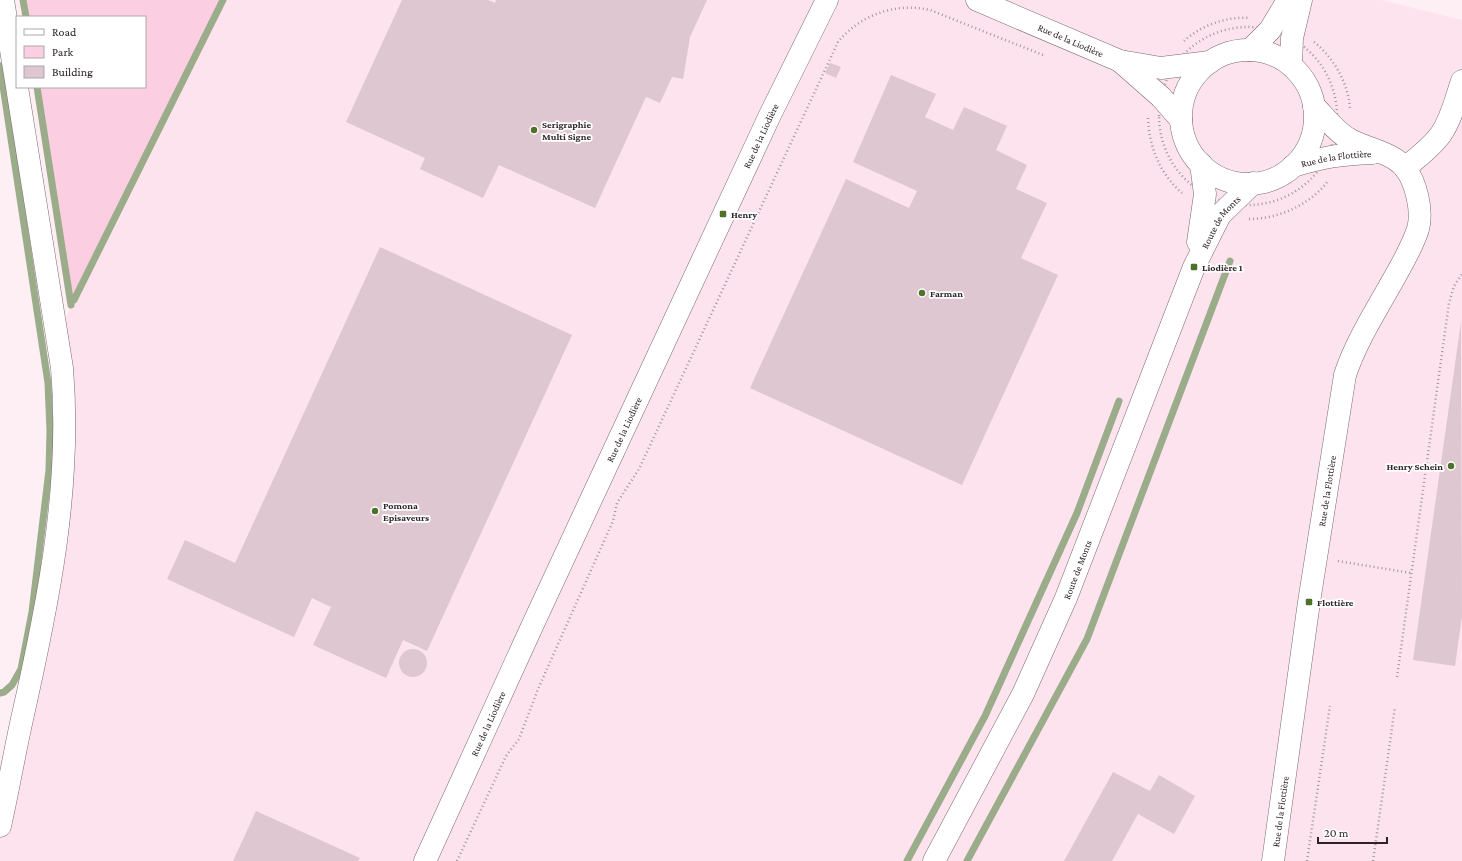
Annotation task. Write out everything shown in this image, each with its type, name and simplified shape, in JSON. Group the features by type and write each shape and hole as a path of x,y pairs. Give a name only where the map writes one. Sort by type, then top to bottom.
{"street":[{"path":"3,0 16,81"},
{"name":"Rue de la Liodière","path":"425,861 766,122 827,0"},
{"name":"Rue de la Liodière","path":"977,0 1120,62 1161,68 1173,68 1210,62"},
{"path":"1250,50 1270,30 1288,0"},
{"path":"1291,66 1302,39 1301,0"},
{"path":"1250,50 1267,53 1291,66 1308,86 1314,106 1315,123 1311,139 1304,154 1293,166 1274,178 1253,183 1239,183 1225,180 1212,173 1201,164 1187,144 1181,120 1182,104 1188,88 1194,78 1210,62 1229,53 1250,50"},
{"name":"Rue de la Liodière","path":"1120,62 1161,97 1181,120"},
{"path":"1405,168 1430,147 1442,133 1450,116 1462,81"},
{"path":"0,826 40,639 55,554 59,516 64,422 62,368 17,88"},
{"name":"Rue de la Flottière","path":"1273,861 1316,558 1345,375 1357,346 1411,246 1418,228 1419,209 1416,195 1412,181 1405,168 1395,160 1348,139 1343,123 1314,106"},
{"name":"Rue de la Flottière","path":"1293,166 1328,156 1381,153"},
{"name":"Route de Monts","path":"1194,267 1195,195 1201,164"},
{"name":"Route de Monts","path":"934,861 1023,694 1066,598 1194,267 1220,215 1239,211 1253,183"}],"path":[{"path":"457,861 506,756 519,739 538,689 613,521 617,503 639,469 838,42 845,33 856,24 880,12 901,7 916,6 930,10 1049,58"},
{"path":"1183,42 1205,27 1225,20 1252,18"},
{"path":"1195,195 1172,163 1160,131 1159,114 1161,97 1173,68 1186,52 1202,40 1220,31 1240,27 1260,27 1302,39 1331,60 1340,74 1346,89 1343,123 1328,156 1318,172 1304,185 1288,196 1239,211"},
{"path":"1302,39 1322,65 1330,80 1338,112 1343,123"},
{"path":"1148,116 1148,131 1153,151 1159,164 1174,187 1195,195 1218,200 1239,211 1268,218 1300,206 1330,179"},
{"path":"1397,677 1410,573 1449,303 1454,286 1462,274"},
{"path":"1316,558 1410,573"},
{"path":"1307,861 1330,706"},
{"path":"1373,861 1395,707"}],"shaded area":[{"path":"223,0 1381,0 1462,20 1462,861 0,861 0,826 48,595 58,341 71,305"}],"green space":[{"path":"23,0 223,0 71,305 37,88 146,88 146,16 26,16"}],"building":[{"name":"Serigraphie Multi Signe","path":"402,0 488,0 495,3 496,0 707,0 690,37 683,79 672,77 660,103 646,97 595,208 499,165 483,198 420,169 425,158 346,122"},
{"path":"830,63 841,67 836,78 825,73"},
{"name":"Farman","path":"891,75 936,94 925,117 953,130 964,107 1007,126 996,150 1027,165 1016,189 1047,203 1021,258 1058,275 962,485 750,388 846,179 909,208 917,191 853,162"},
{"path":"380,247 572,335 427,651 403,640 386,678 313,645 331,607 312,598 294,637 167,579 185,540 235,563"},
{"name":"Henry Schein","path":"1461,322 1462,616 1455,666 1413,660"},
{"path":"413,649 423,653 427,663 423,673 413,677 403,673 399,663 403,653"},
{"path":"1113,772 1150,791 1159,775 1195,796 1174,834 1138,814 1112,861 1064,861"},
{"path":"256,811 360,858 358,861 233,861"}],"waterway":[{"path":"23,0 26,16"},
{"path":"74,300 223,0"},
{"path":"0,66 48,383 50,431 49,470 32,612 21,669 12,685 4,692 0,693"},
{"path":"37,88 71,305"},
{"path":"967,861 1087,639 1230,261"},
{"path":"907,861 985,716 1077,513 1119,401"}],"place":[{"name":"Serigraphie Multi Signe","path":"534,130"},
{"name":"Henry","path":"723,214"},
{"name":"Liodière 1","path":"1194,267"},
{"name":"Farman","path":"922,293"},
{"name":"Henry Schein","path":"1451,466"},
{"name":"Pomona Episaveurs","path":"375,511"},
{"name":"Flottière","path":"1309,602"}]}
